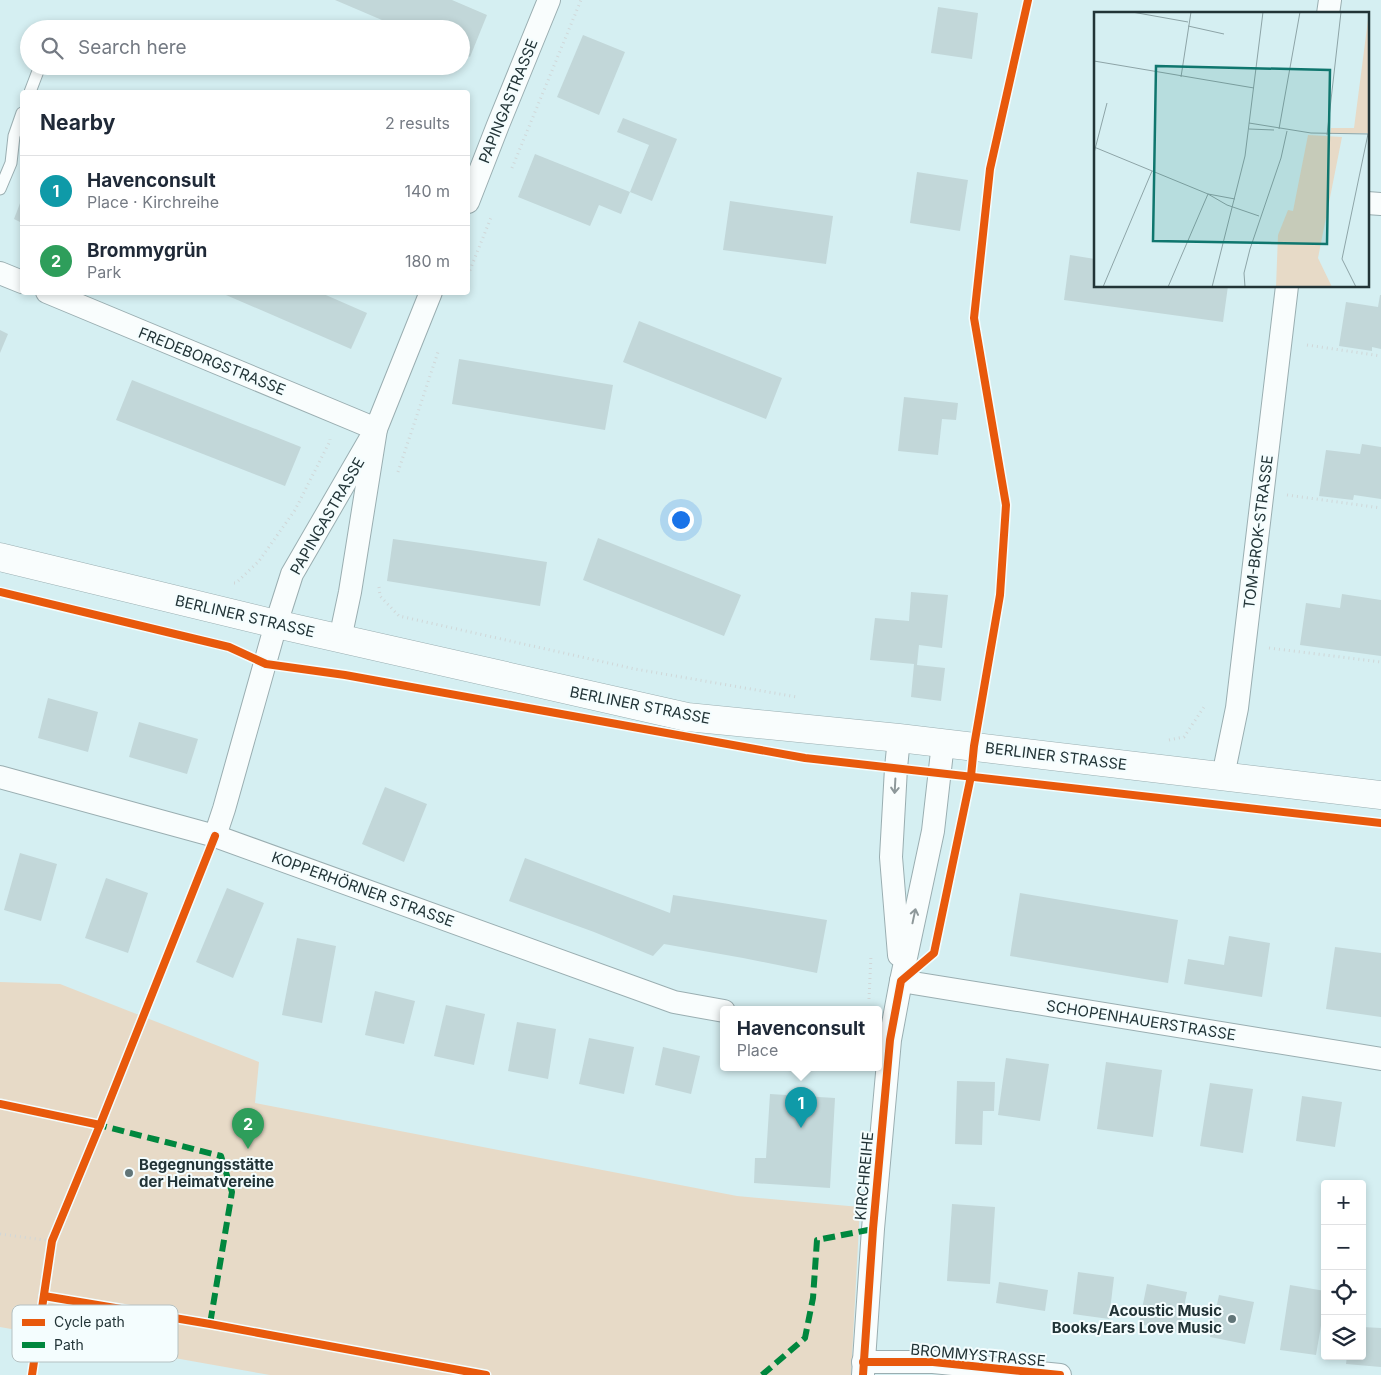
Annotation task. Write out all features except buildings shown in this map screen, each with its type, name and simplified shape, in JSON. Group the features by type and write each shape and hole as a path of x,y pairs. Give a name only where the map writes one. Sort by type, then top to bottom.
{"main road":[{"name":"BERLINER STRASSE","path":"0,557 276,624 687,717 899,738 1381,795"}],"street":[{"name":"PAPINGASTRASSE","path":"470,197 549,0"},
{"path":"1368,202 1381,204"},
{"path":"0,273 20,281"},
{"name":"TOM-BROK-STRASSE","path":"1223,776 1237,708 1287,288"},
{"name":"FREDEBORGSTRASSE","path":"55,295 376,428"},
{"name":"PAPINGASTRASSE","path":"215,836 292,574 376,428 430,295"},
{"name":"PAPINGASTRASSE","path":"340,638 350,592 376,428"},
{"name":"KIRCHREIHE","path":"899,738 891,856 901,980"},
{"name":"KIRCHREIHE","path":"863,1369 884,1039 901,980 932,831 943,743"},
{"name":"KOPPERHÖRNER STRASSE","path":"0,777 215,836 674,1002 720,1009"},
{"name":"SCHOPENHAUERSTRASSE","path":"901,980 1381,1059"},
{"name":"BROMMYSTRASSE","path":"863,1369 933,1362 1060,1375"}],"lane":[{"path":"31,90 36,75"},
{"path":"0,189 10,163 14,136 20,119"}],"path":[{"path":"510,172 581,0"},
{"path":"470,270 496,208"},
{"path":"1307,345 1381,356"},
{"path":"395,480 438,352"},
{"path":"259,561 295,510 330,441 328,432"},
{"path":"1282,494 1381,508"},
{"path":"378,579 380,596 400,616 635,669 797,697"},
{"path":"1268,648 1381,662"},
{"path":"1166,740 1184,737 1206,704"},
{"path":"0,1234 52,1241"}],"shaded area":[{"path":"0,982 60,984 259,1062 255,1103 737,1196 860,1207 851,1375 270,1375 178,1359 178,1305 12,1305 12,1329 0,1327"}],"marked path":[{"path":"95,1124 221,1156 232,1192 210,1324"},
{"path":"762,1375 805,1338 813,1298 817,1240 873,1229"}],"cycle path":[{"path":"863,1375 873,1229 890,1040 901,981 934,953 971,776 974,746 1000,595 1006,505 974,318 990,169 1028,0"},
{"path":"0,592 229,647 266,664 345,675 805,758 1381,823"},
{"path":"42,1305 52,1241 215,836"},
{"path":"0,1104 100,1125"},
{"path":"44,1296 97,1305"},
{"path":"178,1319 486,1375"},
{"path":"32,1375 34,1362"},
{"path":"863,1362 933,1362 1060,1375"}],"place":[{"name":"Havenconsult","path":"801,1128"},
{"name":"Brommygrün","path":"248,1149"},
{"name":"Begegnungsstätte der Heimatvereine","path":"129,1173"},
{"name":"Acoustic Music Books/Ears Love Music","path":"1232,1319"}]}
